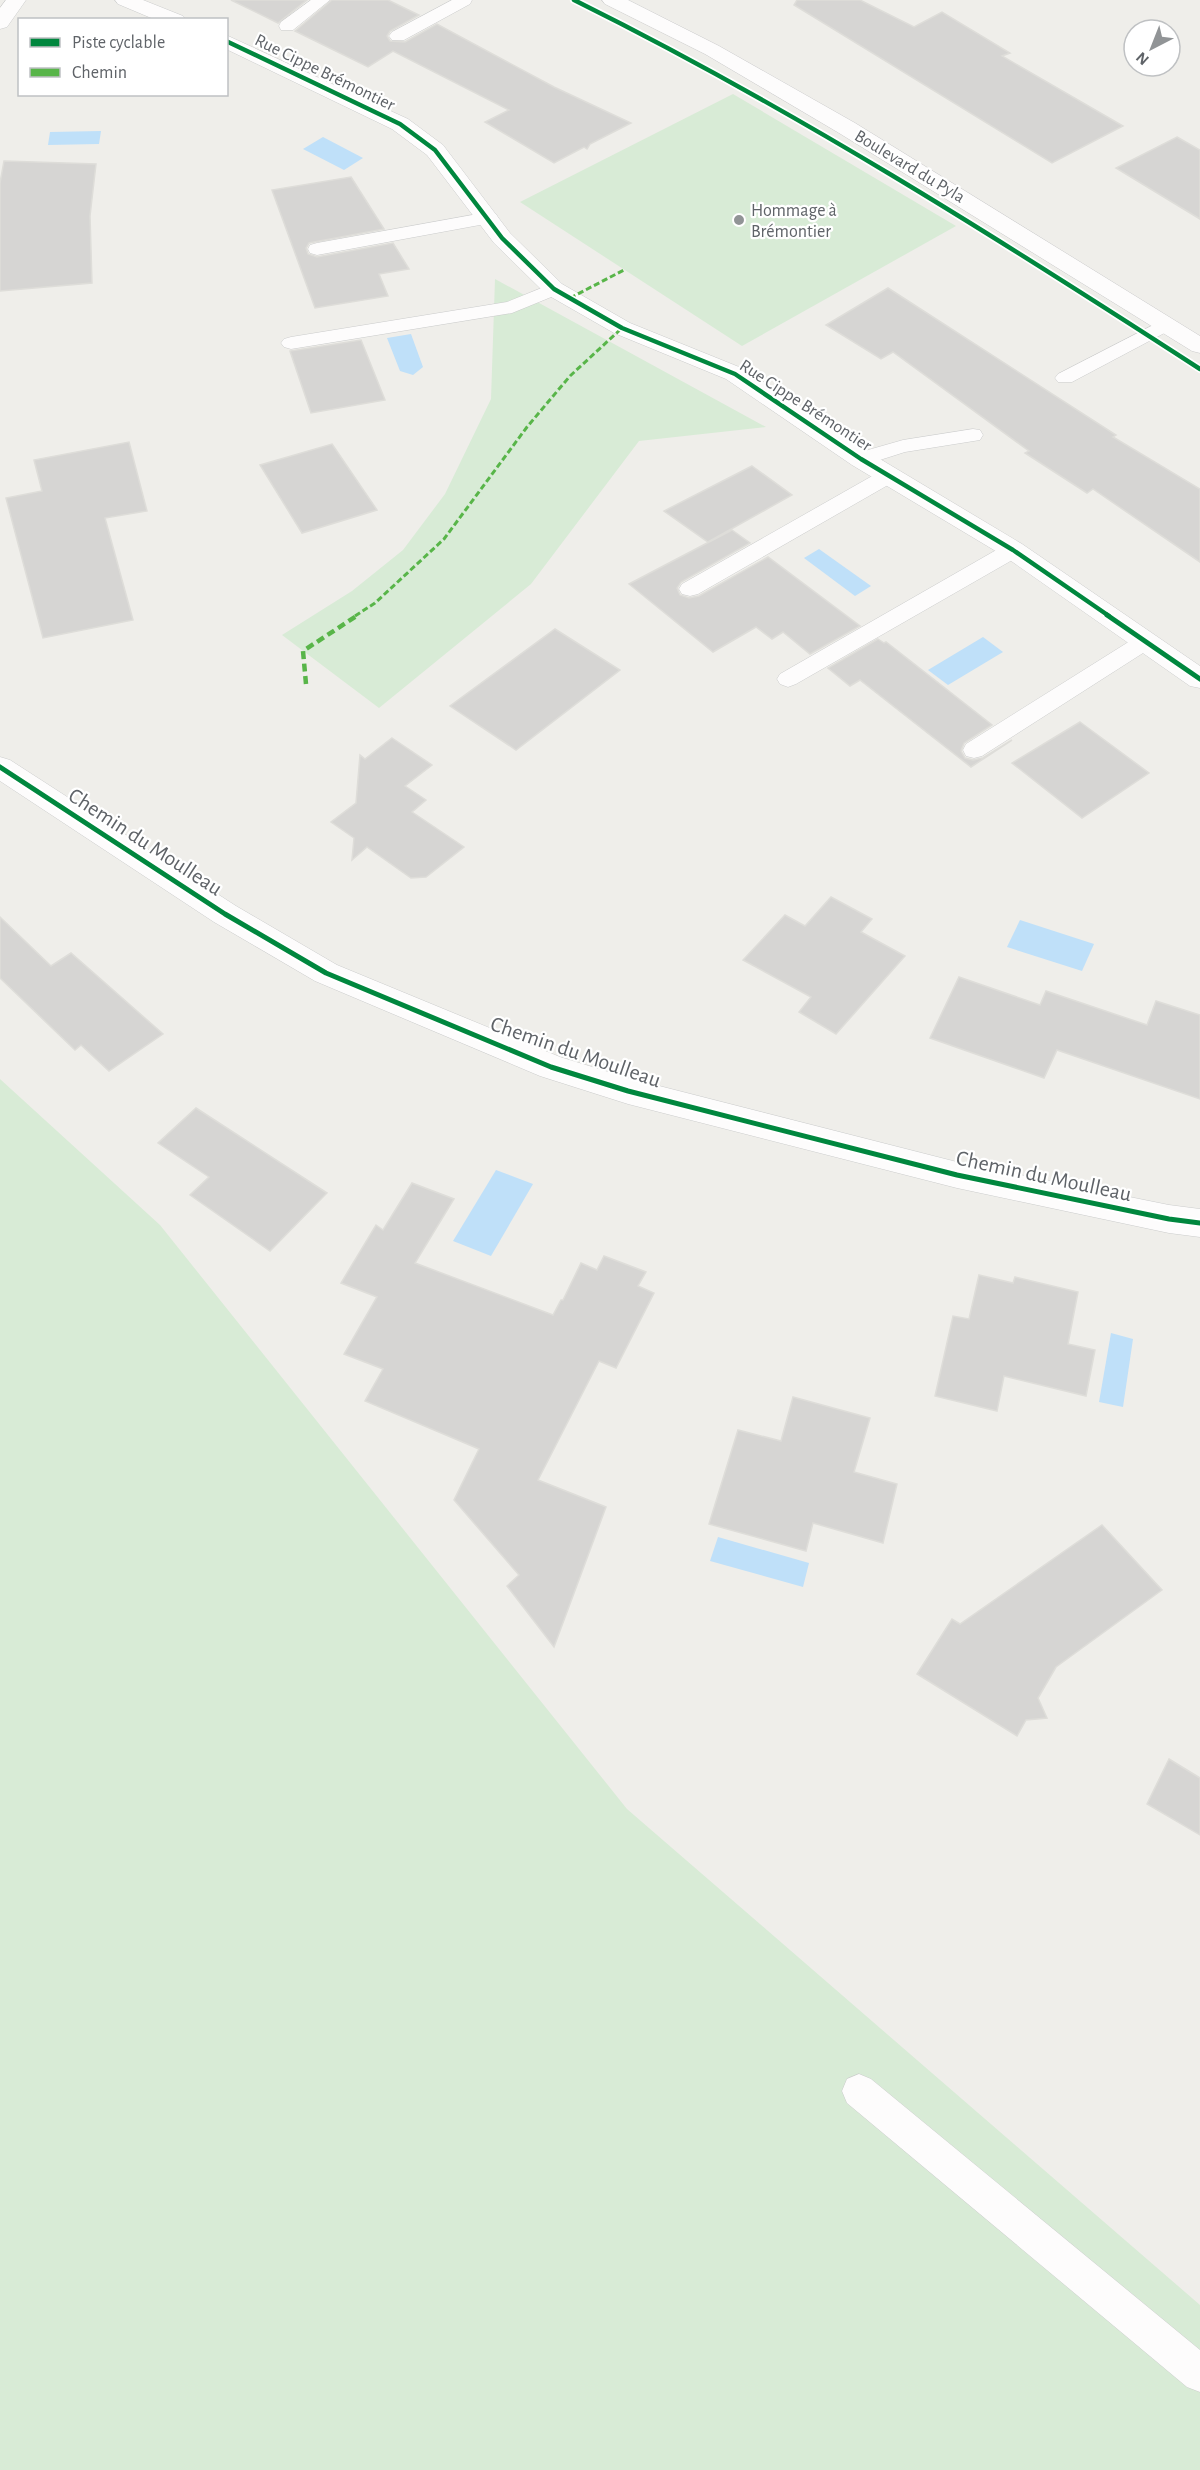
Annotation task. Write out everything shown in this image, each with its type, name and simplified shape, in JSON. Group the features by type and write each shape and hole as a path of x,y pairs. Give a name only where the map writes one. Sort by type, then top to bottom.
{"street":[{"path":"0,23 16,0"},
{"path":"125,0 171,18"},
{"name":"Boulevard du Pyla","path":"612,0 712,50 847,128 1200,346"},
{"name":"Rue Cippe Brémontier","path":"228,42 400,124 435,150 502,238 554,289 622,328 735,374 861,459 1013,550 1200,679"},
{"name":"Chemin du Moulleau","path":"0,766 225,914 326,972 551,1067 628,1091 957,1175 1169,1220 1200,1223"}],"lane":[{"path":"287,26 322,0"},
{"path":"398,36 464,0"},
{"path":"317,249 489,218"},
{"path":"291,343 512,307 554,289"},
{"path":"1065,378 1165,325"},
{"path":"861,459 903,446 973,435"},
{"path":"690,589 888,476"},
{"path":"788,679 1013,550"},
{"path":"974,750 1146,641"},
{"path":"859,2091 1200,2374"}],"green space":[{"path":"733,94 956,226 742,346 520,202"},
{"path":"495,279 766,427 639,441 531,584 379,708 282,635 352,591 403,550 445,494 491,399"},
{"path":"0,1079 160,1225 627,1809 1200,2305 1200,2470 0,2470"}],"water":[{"path":"101,131 99,144 48,145 50,132"},
{"path":"323,137 363,158 344,170 303,149"},
{"path":"411,334 423,367 413,375 400,371 387,338"},
{"path":"819,549 871,586 855,596 804,558"},
{"path":"983,637 1003,652 948,685 928,670"},
{"path":"1020,920 1094,944 1082,971 1007,947"},
{"path":"496,1170 533,1184 491,1256 453,1241"},
{"path":"1111,1333 1133,1339 1123,1407 1099,1402"},
{"path":"718,1537 809,1563 803,1587 710,1561"}],"building":[{"path":"231,0 307,0 278,23"},
{"path":"332,0 388,0 419,15 390,31 387,36 390,41 405,42 437,24 554,87 631,123 590,144 587,149 584,147 554,163 485,122 509,110 393,51 368,67 295,31"},
{"path":"797,0 860,0 914,27 942,12 1010,53 1002,56 1123,126 1052,163 794,5"},
{"path":"1177,137 1200,150 1200,219 1116,168"},
{"path":"4,161 96,164 90,216 92,283 0,291 0,183"},
{"path":"351,177 384,229 309,243 306,248 308,254 317,257 393,243 409,269 379,274 388,296 315,308 272,190"},
{"path":"888,288 1116,435 1113,437 1200,489 1200,562 1093,489 1087,493 1025,453 1029,451 893,352 881,359 826,325"},
{"path":"361,340 385,400 311,413 290,351"},
{"path":"129,442 147,511 105,518 133,620 43,638 6,498 42,491 34,460"},
{"path":"332,444 377,510 302,533 260,465"},
{"path":"752,466 792,495 708,542 664,511"},
{"path":"732,530 750,543 681,582 677,588 680,595 689,598 699,596 768,557 860,626 810,654 783,632 772,639 756,627 713,652 629,584"},
{"path":"555,629 620,670 516,750 450,706"},
{"path":"878,639 886,642 992,725 964,743 961,751 965,758 973,760 983,758 1012,740 971,767 860,680 850,686 828,668"},
{"path":"1080,722 1149,773 1082,818 1012,763"},
{"path":"392,738 432,765 405,786 426,800 412,812 464,847 426,877 411,878 367,847 352,860 354,838 331,822 356,803 360,755 365,759"},
{"path":"831,897 872,919 861,932 905,956 836,1034 799,1012 811,997 743,960 785,915 805,926"},
{"path":"0,917 51,966 71,953 163,1034 109,1071 81,1045 75,1050 0,978"},
{"path":"959,977 1040,1005 1046,991 1147,1025 1156,1001 1200,1015 1200,1099 1057,1050 1044,1078 930,1038"},
{"path":"196,1108 327,1193 270,1251 190,1195 209,1177 158,1143"},
{"path":"412,1183 454,1199 415,1263 553,1315 581,1263 597,1270 604,1256 646,1272 638,1286 654,1293 616,1368 599,1361 538,1480 606,1507 554,1647 507,1586 519,1575 454,1500 479,1449 365,1401 383,1369 344,1354 377,1297 341,1283 376,1225 383,1230"},
{"path":"979,1275 1013,1283 1015,1277 1078,1292 1068,1344 1095,1350 1086,1396 1004,1376 997,1411 935,1396 953,1316 969,1319"},
{"path":"793,1397 870,1418 854,1472 897,1484 883,1543 813,1523 806,1551 709,1524 738,1430 781,1441"},
{"path":"1102,1525 1162,1590 1056,1667 1038,1698 1047,1718 1026,1720 1017,1736 917,1674 952,1619 960,1624"},
{"path":"1169,1759 1200,1778 1200,1835 1147,1804"}],"marked path":[{"path":"570,298 624,270"},
{"path":"306,684 303,651 375,603 444,539 527,427 570,376 622,328"}],"cycle path":[{"path":"574,0 736,83 815,128 970,222 1200,369"},
{"path":"228,42 400,124 435,150 502,238 554,289 622,328 735,374 861,459 1013,550 1200,679"},
{"path":"0,767 225,914 326,973 551,1067 628,1091 957,1175 1169,1219 1200,1223"}],"place":[{"name":"Hommage à Brémontier","path":"739,220"}]}
